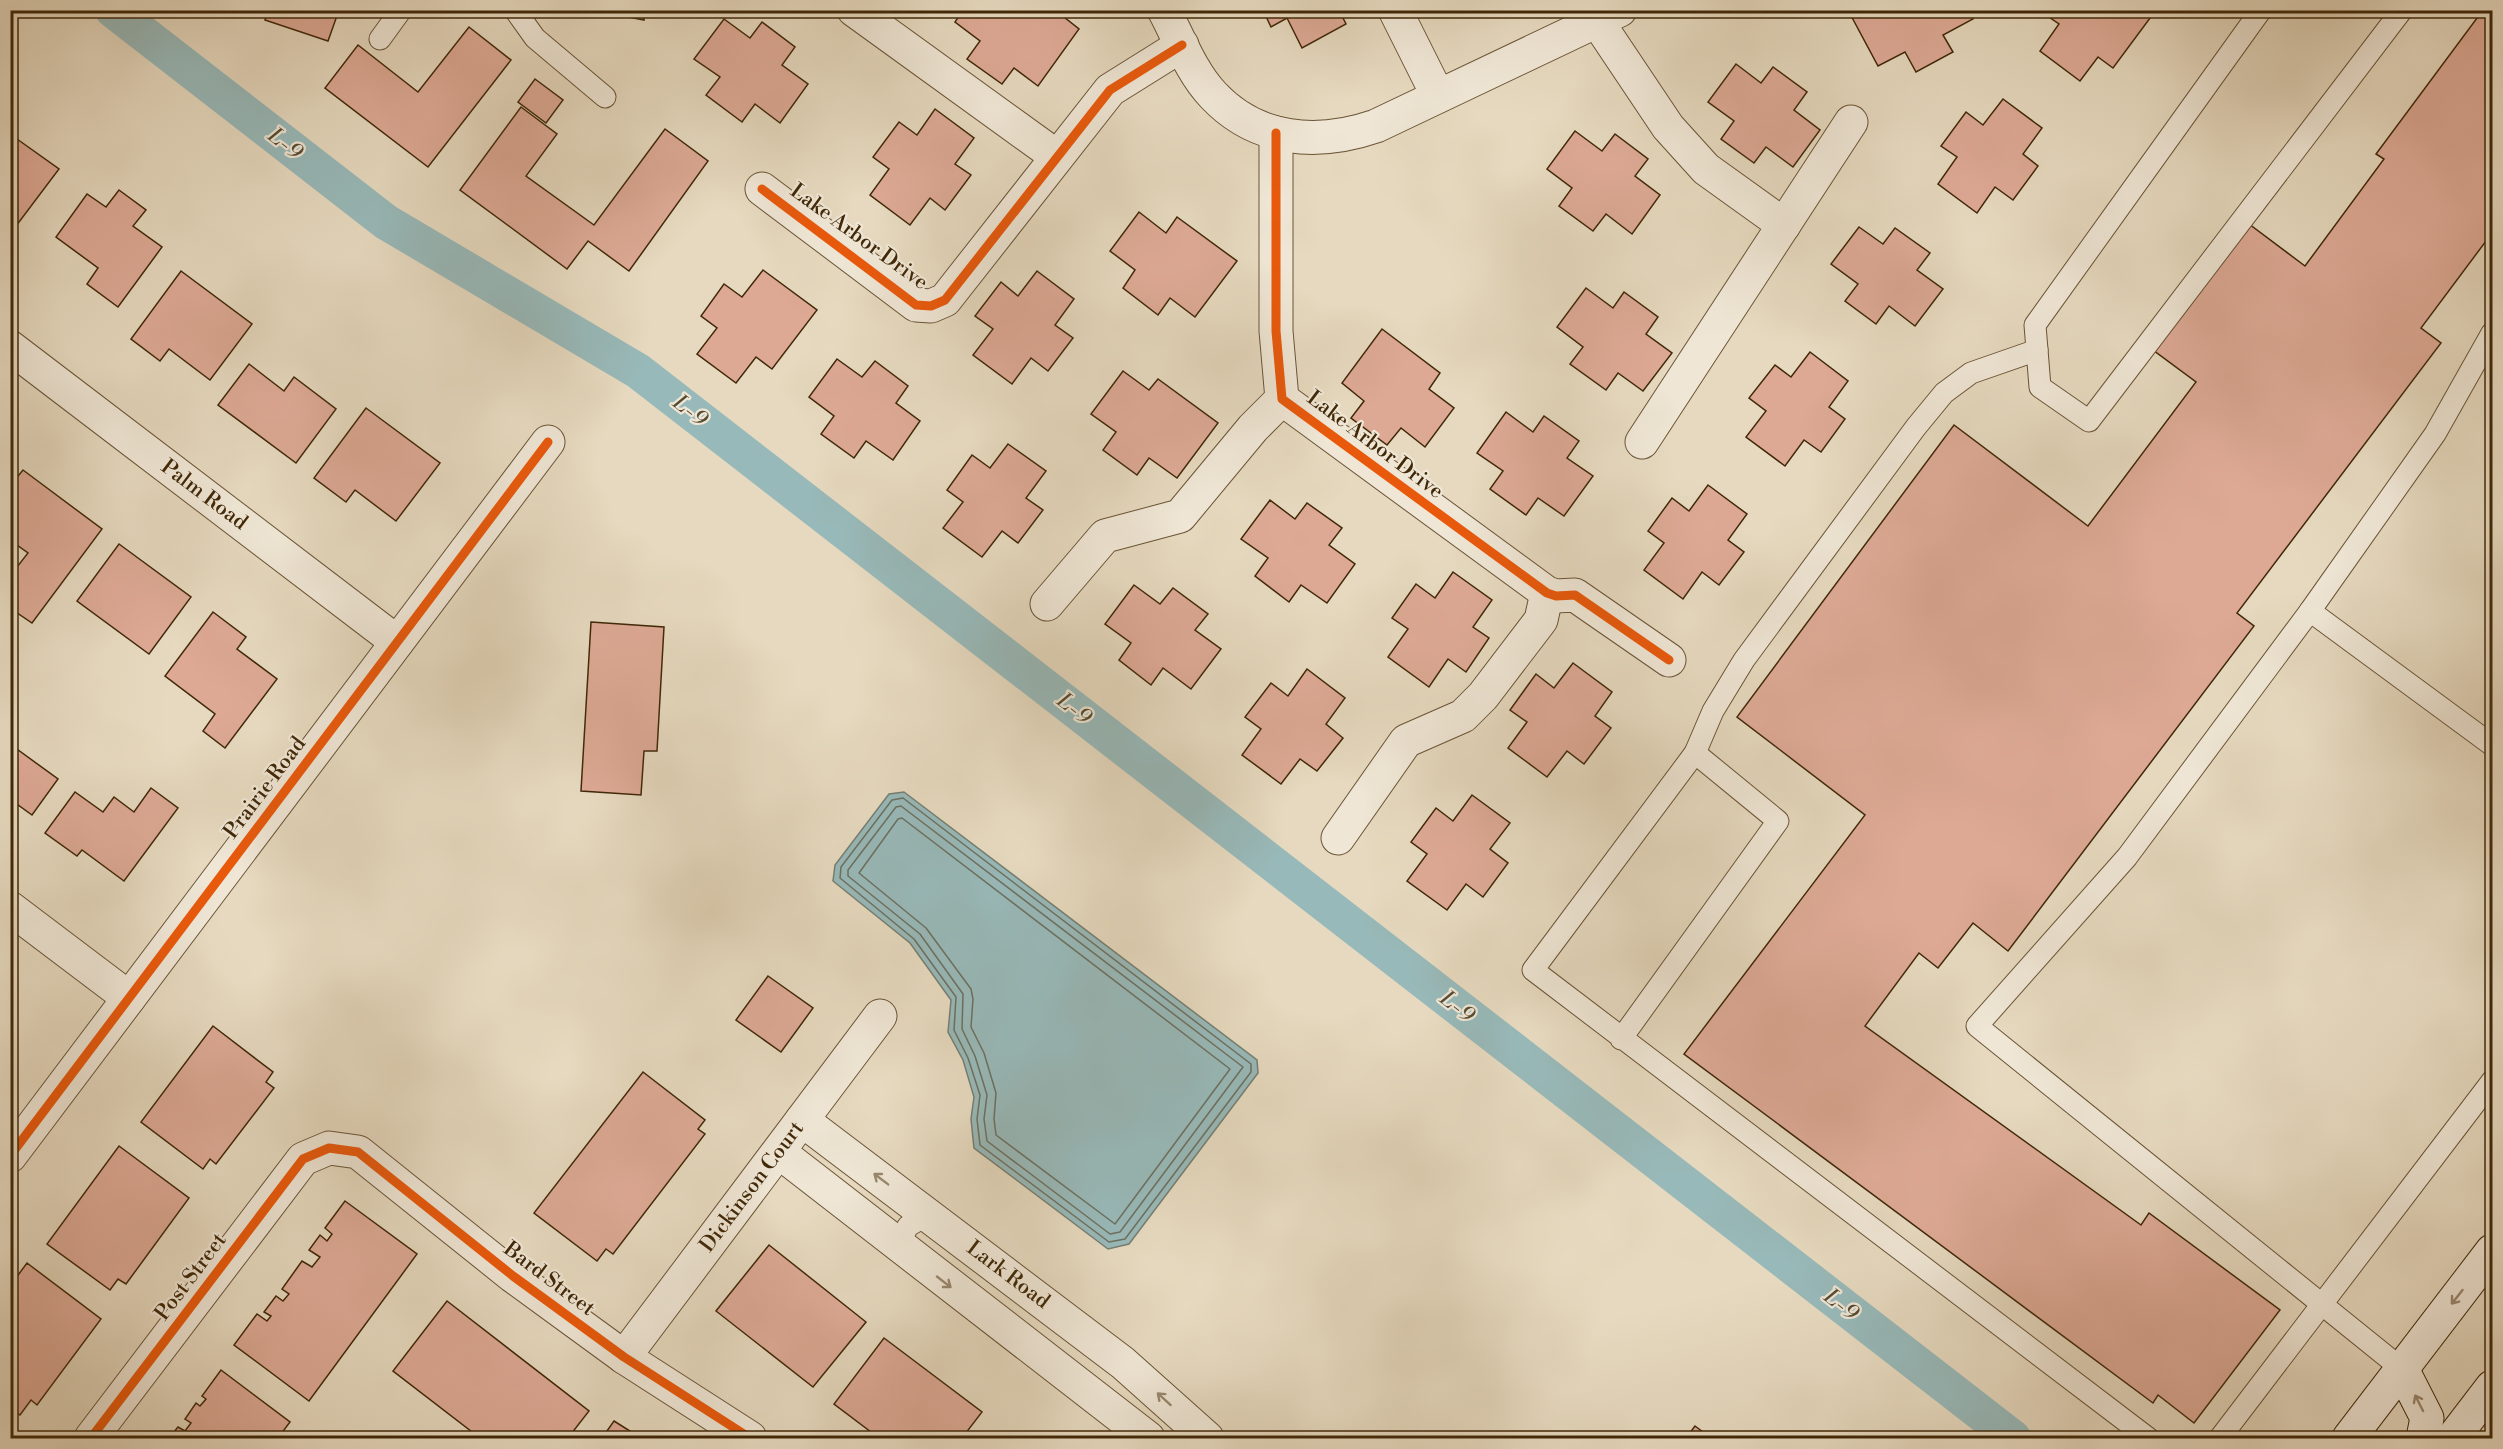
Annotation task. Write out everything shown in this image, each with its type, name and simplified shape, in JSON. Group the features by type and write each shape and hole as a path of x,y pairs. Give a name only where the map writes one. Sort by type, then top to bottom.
{"street":[{"path":"854,10 1056,156"},
{"path":"1164,10 1197,74 1212,95 1238,116 1276,133 1300,138 1326,139 1351,135 1609,16 1668,127 1706,169 1784,225"},
{"path":"1395,10 1438,96"},
{"name":"Lake Arbor Drive","path":"762,189 916,305 931,306 945,300 1110,90 1182,45"},
{"path":"1642,442 1851,122"},
{"name":"Lake Arbor Drive","path":"1276,133 1276,331 1282,399 1546,593"},
{"name":"Palm Road","path":"10,347 397,642"},
{"name":"Lake Arbor Drive","path":"1047,604 1105,536 1180,516 1253,428 1282,399"},
{"name":"Prairie Road","path":"10,1156 548,442"},
{"path":"1338,838 1406,741 1463,716 1483,696 1540,620 1546,593 1556,596 1575,595 1669,660"},
{"path":"10,908 129,998"},
{"name":"Dickinson Court","path":"624,1357 880,1016"},
{"name":"Lark Road","path":"802,1120 1123,1363 1207,1438"},
{"name":"Bard Street","path":"329,1148 358,1152 513,1276 624,1357 750,1438"},
{"name":"Post Street","path":"91,1438 303,1160 329,1148"},
{"path":"779,1152 1148,1438"},
{"path":"2349,1438 2493,1251"},
{"path":"2402,1369 2427,1418 2423,1438"},
{"path":"2453,1438 2493,1387"}],"lane":[{"path":"380,39 401,10"},
{"path":"515,10 535,38 605,97"},
{"path":"2261,10 2035,325 2040,387 2089,421 2402,10"},
{"path":"2402,1369 1977,1026 2127,857 2310,610 2435,434 2489,345"},
{"path":"2037,350 1971,374 1944,393 1923,418 1743,660 1713,711 1695,753 1533,970 2148,1438"},
{"path":"2310,610 2493,745"},
{"path":"1621,1039 1778,821 1695,753"},
{"path":"2220,1438 2493,1081"},
{"path":"898,1246 908,1226 928,1215"}],"water":[{"path":"904,792 1257,1060 1258,1073 1129,1244 1108,1249 974,1148 971,1119 974,1097 963,1060 948,1032 951,1000 910,943 833,881 835,865 889,794"}],"building":[{"path":"268,10 339,10 328,41 265,20"},
{"path":"594,10 645,10 644,20"},
{"path":"963,10 1055,10 1079,29 1038,86 1014,68 1002,84 967,59 980,41 955,22"},
{"path":"1263,10 1339,10 1346,24 1302,48 1287,18 1271,27"},
{"path":"1848,10 1969,10 1973,19 1943,35 1953,52 1916,72 1905,52 1878,66"},
{"path":"2045,10 2156,10 2113,68 2098,57 2080,81 2040,51 2059,24 2043,13"},
{"path":"2483,10 2492,10 2492,233 2421,328 2441,343 2237,613 2254,626 2008,951 1973,923 1938,968 1919,953 1865,1026 2141,1225 2149,1213 2280,1310 2194,1423 2158,1395 2153,1403 1684,1054 1865,815 1737,717 1954,425 2088,526 2196,382 2153,350 2249,224 2305,266 2384,159 2376,154"},
{"path":"724,19 750,38 762,22 795,47 782,65 808,84 780,123 755,104 742,122 706,95 720,77 694,59"},
{"path":"469,27 511,60 428,167 325,88 358,45 418,92"},
{"path":"1736,64 1761,83 1773,67 1807,92 1794,110 1820,130 1793,167 1766,147 1754,163 1721,139 1734,121 1708,102"},
{"path":"535,79 563,100 546,123 518,102"},
{"path":"2003,99 2042,128 2023,154 2038,166 2013,200 1995,187 1977,213 1938,184 1957,157 1941,146 1966,112 1983,125"},
{"path":"521,107 557,134 526,176 594,225 665,129 708,161 629,271 588,241 567,269 460,190"},
{"path":"935,109 974,138 955,164 971,175 945,210 930,198 910,225 870,195 889,169 873,157 899,122 917,135"},
{"path":"1575,131 1602,151 1615,134 1648,159 1635,176 1660,195 1632,234 1606,214 1593,231 1559,206 1572,188 1547,169"},
{"path":"10,134 59,169 10,234"},
{"path":"119,190 146,210 133,226 162,247 118,307 87,284 98,268 56,237 87,194 106,207"},
{"path":"1139,212 1166,233 1177,217 1237,261 1195,317 1170,298 1158,315 1123,288 1135,270 1110,251"},
{"path":"1859,227 1883,244 1895,228 1930,253 1917,270 1943,289 1915,326 1889,306 1876,324 1845,301 1858,284 1831,264"},
{"path":"763,270 817,310 772,369 756,357 736,383 697,354 717,328 701,316 724,284 742,297"},
{"path":"181,271 252,324 210,380 169,349 160,361 131,339"},
{"path":"1037,271 1074,299 1055,325 1073,338 1048,371 1031,358 1012,384 973,355 993,329 975,316 1001,282 1018,296"},
{"path":"1586,288 1613,308 1624,292 1658,317 1646,334 1672,353 1643,391 1618,373 1606,390 1570,364 1583,347 1557,327"},
{"path":"1382,329 1440,373 1429,389 1454,408 1425,447 1401,428 1387,445 1351,418 1364,401 1342,383"},
{"path":"1810,352 1848,381 1829,407 1845,419 1821,452 1804,440 1785,466 1746,437 1766,411 1749,398 1775,365 1791,377"},
{"path":"837,359 862,377 875,361 908,386 896,403 920,421 893,460 866,441 854,458 821,434 834,416 809,397"},
{"path":"249,364 284,391 294,377 336,409 296,463 218,405"},
{"path":"1123,371 1149,390 1158,379 1218,423 1177,478 1149,458 1137,475 1103,450 1116,432 1091,414"},
{"path":"366,408 440,463 396,521 355,490 346,502 314,478"},
{"path":"1506,412 1533,432 1544,416 1579,441 1567,458 1593,476 1564,516 1538,498 1526,515 1490,489 1503,471 1477,453"},
{"path":"1008,444 1046,471 1026,498 1043,510 1018,543 1002,531 982,557 943,528 963,502 947,490 972,455 990,468"},
{"path":"23,470 102,529 32,623 10,608 10,576 28,553 10,540 10,486"},
{"path":"1708,485 1747,514 1728,540 1744,552 1719,585 1702,572 1683,599 1644,570 1664,543 1648,531 1672,498 1689,511"},
{"path":"1270,500 1295,519 1307,503 1342,528 1329,545 1355,564 1327,603 1301,585 1289,602 1255,576 1268,558 1241,539"},
{"path":"119,544 191,597 149,654 77,601"},
{"path":"1453,572 1492,600 1473,627 1489,638 1466,672 1448,659 1429,687 1388,657 1408,629 1392,618 1416,584 1435,598"},
{"path":"1134,585 1160,604 1173,588 1208,614 1195,630 1221,649 1191,689 1163,668 1151,685 1119,660 1131,643 1105,624"},
{"path":"213,612 246,637 237,649 277,679 225,748 203,731 215,714 165,676"},
{"path":"591,622 664,627 657,751 644,751 641,795 581,791"},
{"path":"1573,663 1612,692 1595,716 1611,728 1584,764 1567,751 1547,777 1508,748 1527,722 1510,710 1536,674 1554,688"},
{"path":"1307,669 1345,698 1326,724 1343,738 1317,771 1300,759 1281,784 1242,755 1261,729 1245,717 1271,683 1288,696"},
{"path":"10,744 58,779 32,815 10,799"},
{"path":"151,788 178,808 124,881 82,850 77,856 45,833 75,792 103,812 114,797 134,812"},
{"path":"1472,795 1510,823 1490,849 1508,863 1483,897 1466,884 1447,910 1407,881 1427,854 1411,842 1436,808 1453,821"},
{"path":"768,976 813,1008 781,1052 736,1020"},
{"path":"213,1026 273,1072 266,1082 274,1088 216,1164 210,1159 203,1169 141,1122"},
{"path":"643,1072 705,1120 698,1129 705,1134 613,1254 606,1249 597,1261 534,1213"},
{"path":"119,1146 189,1198 126,1284 118,1279 110,1290 47,1244"},
{"path":"345,1201 417,1254 309,1401 234,1345 257,1314 267,1321 271,1316 264,1312 276,1296 283,1301 289,1294 282,1289 302,1261 312,1267 320,1257 309,1250 320,1235 327,1241 332,1234 325,1228"},
{"path":"769,1245 866,1322 813,1387 716,1311"},
{"path":"27,1263 101,1319 37,1405 31,1400 20,1415 10,1408 10,1286"},
{"path":"447,1301 589,1411 568,1438 480,1438 393,1371"},
{"path":"884,1338 982,1412 962,1438 879,1438 834,1404"},
{"path":"221,1370 290,1422 278,1438 169,1438 178,1427 185,1431 191,1423 185,1419 196,1403 200,1406 206,1399 202,1396"},
{"path":"614,1421 641,1438 602,1438"},
{"path":"1695,1426 1711,1438 1686,1438"}],"waterway":[{"name":"L-9","path":"113,10 386,222 638,371 2013,1438"}],"cycle path":[{"path":"762,189 916,305 931,306 945,300 1110,90 1182,45"},
{"path":"1276,133 1276,331 1282,399 1547,593 1556,596 1575,595 1669,660"},
{"path":"10,1156 548,442"},
{"path":"91,1438 303,1159 329,1148 358,1152 513,1276 624,1357 750,1438"}]}
